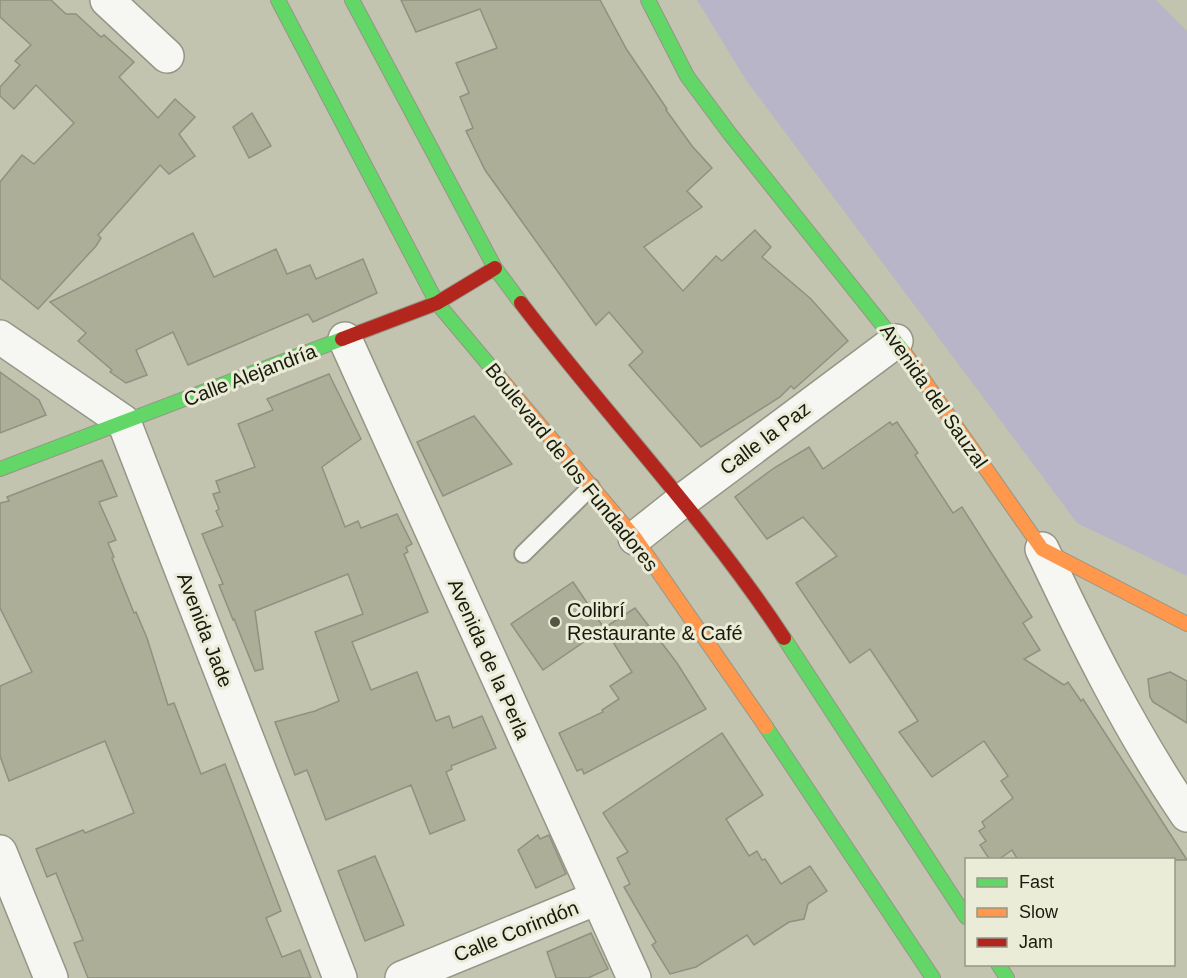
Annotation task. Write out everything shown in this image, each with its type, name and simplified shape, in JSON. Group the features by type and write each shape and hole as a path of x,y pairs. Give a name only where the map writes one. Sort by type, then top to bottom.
{"main road":[{"name":"Boulevard de los Fundadores","path":"278,0 436,303 635,538 771,734 933,978"},
{"path":"352,0 495,268 564,358 683,500 753,591 965,915"},
{"name":"Avenida del Sauzal","path":"648,0 687,76 730,134 896,340 1042,549"},
{"name":"Calle Alejandría","path":"0,469 436,303 495,268"},
{"path":"1042,549 1187,624"}],"street":[{"path":"107,0 167,56"},
{"path":"0,337 124,422"},
{"name":"Avenida de la Perla","path":"345,339 634,978"},
{"name":"Calle la Paz","path":"635,538 896,340"},
{"name":"Avenida Jade","path":"124,422 340,978"},
{"name":"Avenida del Sauzal","path":"1042,549 1092,654 1165,783 1187,815"},
{"path":"0,852 51,978"},
{"name":"Calle Corindón","path":"402,978 597,898"}],"lane":[{"path":"523,554 591,487"}],"shaded area":[{"path":"697,0 1156,0 1187,31 1187,576 1077,523 746,80"}],"building":[{"path":"0,0 51,0 66,14 76,14 134,62 119,77 158,118 175,99 195,117 179,134 195,156 169,174 160,165 98,235 101,238 96,246 38,309 0,278 0,182 22,155 34,164 74,123 36,85 14,109 0,96 0,87 20,65 15,61 31,45 0,17"},
{"path":"401,0 600,0 627,50 666,110 692,146 712,168 687,191 702,207 644,247 683,291 716,256 722,261 755,230 771,247 762,257 811,299 848,341 794,389 791,386 780,397 701,447 629,365 643,352 609,312 596,325 485,170 466,131 473,128 460,97 469,93 456,63 497,48 480,9 416,32"},
{"path":"252,113 271,146 249,158 233,127"},
{"path":"193,233 214,277 276,249 287,274 310,265 316,279 363,259 377,293 313,322 308,314 188,365 173,332 136,350 147,375 126,383 110,372 112,370 78,341 86,333 50,302"},
{"path":"0,372 39,400 46,415 0,433"},
{"path":"329,374 361,439 322,467 345,527 358,521 361,528 397,514 412,544 406,547 408,552 404,554 428,612 352,642 371,690 417,672 436,721 449,716 453,728 482,716 496,748 451,766 452,769 446,772 465,820 430,834 411,785 326,820 307,770 295,775 275,722 315,711 339,701 315,632 363,614 348,574 255,611 263,669 255,671 219,585 223,584 202,534 223,526 216,511 219,509 213,494 220,492 216,481 255,467 238,424 273,410 267,399"},
{"path":"474,416 512,464 443,496 417,442"},
{"path":"890,422 892,425 897,422 918,453 915,455 953,513 962,507 1032,617 1023,623 1040,650 1024,659 1064,685 1068,682 1081,701 1083,699 1187,860 1175,860 1175,858 1017,858 1012,850 1001,858 989,858 980,845 986,841 979,831 985,827 982,822 1013,798 1001,781 1008,776 984,741 932,777 899,732 918,721 870,649 850,663 796,583 837,556 803,517 767,539 735,497 774,468 809,447 823,469"},
{"path":"102,460 117,496 99,502 116,540 108,543 114,557 112,558 134,613 136,612 147,638 168,705 174,703 201,774 225,764 281,911 266,918 282,957 300,950 311,978 88,978 74,943 83,940 56,873 47,877 36,849 83,830 85,833 134,813 105,741 9,781 0,756 0,686 32,672 0,608 0,503 9,501 7,497"},
{"name":"Colibrí Restaurante & Café","path":"573,582 604,628 543,670 511,624"},
{"path":"635,608 677,663 706,709 584,774 582,769 577,771 559,733 603,712 602,710 619,699 610,686 632,672 604,628"},
{"path":"1170,672 1187,681 1187,723 1153,702 1150,697 1148,679"},
{"path":"722,733 763,795 726,819 749,856 757,851 781,884 810,866 827,891 808,904 804,919 789,922 754,945 747,935 696,967 670,974 652,945 656,942 624,887 630,884 617,858 628,852 603,813"},
{"path":"538,835 540,839 549,835 566,874 536,888 518,850"},
{"path":"375,856 404,925 365,941 338,871"},
{"path":"591,933 608,969 588,978 556,978 547,952"}],"traffic: fast":[{"path":"278,0 437,303 500,378"},
{"path":"352,0 495,268 521,303"},
{"path":"648,0 687,76 730,134 904,352"},
{"path":"0,469 342,339"},
{"path":"784,638 965,915"},
{"path":"766,727 933,978"},
{"path":"999,966 1007,978"}],"traffic: slow":[{"path":"904,352 1042,549 1187,624"},
{"path":"500,378 635,538 766,727"}],"traffic: jam":[{"path":"342,339 437,303 495,268"},
{"path":"521,303 722,551 784,638"}],"place":[{"name":"Colibrí Restaurante & Café","path":"555,622"}]}
